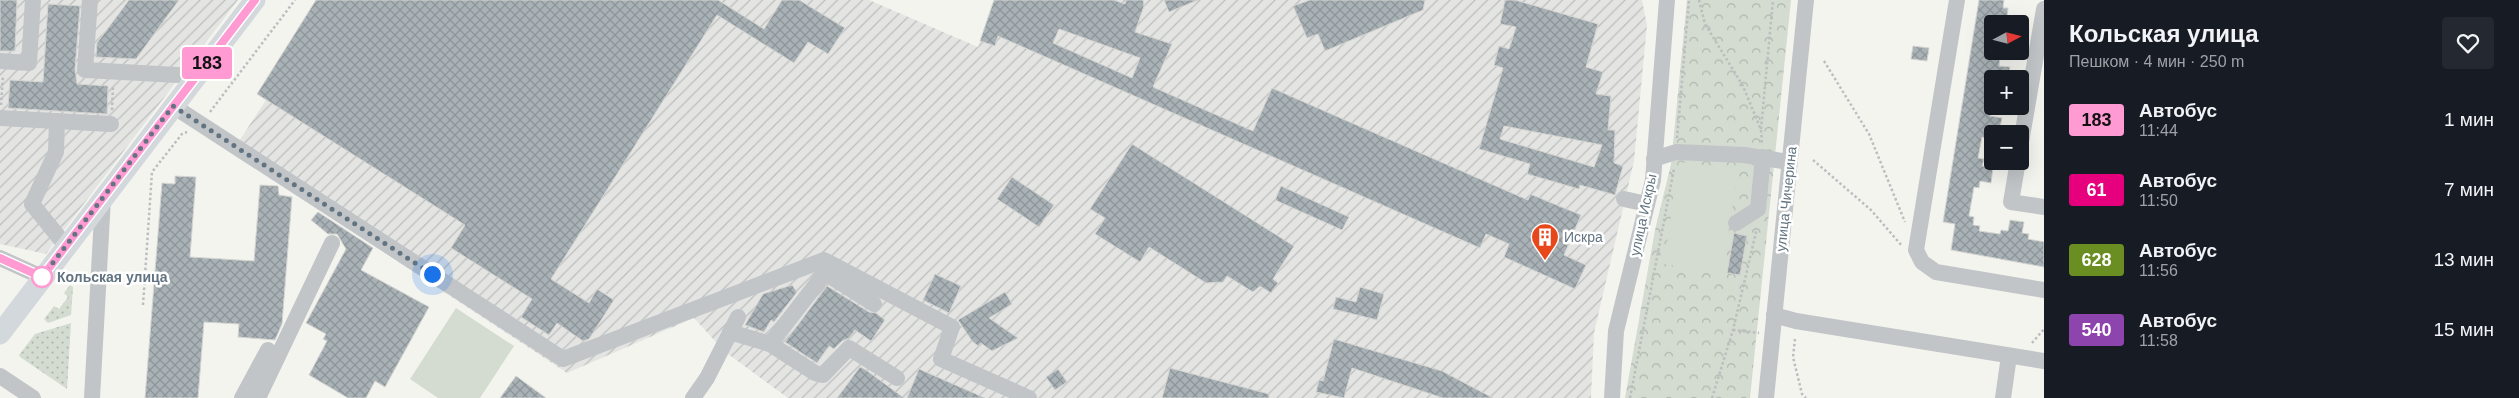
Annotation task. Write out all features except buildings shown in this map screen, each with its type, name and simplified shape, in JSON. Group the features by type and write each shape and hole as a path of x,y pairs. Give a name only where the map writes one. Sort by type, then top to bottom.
{"main road":[{"path":"0,334 255,0"}],"street":[{"path":"2,61 29,63 33,0"},
{"path":"90,0 86,70 196,76"},
{"name":"улица Искры","path":"1612,398 1616,331 1653,180 1668,0"},
{"name":"улица Чичерина","path":"1766,398 1806,0"},
{"path":"1957,0 1916,237 1916,250 1922,262 1936,272 2044,290"},
{"path":"2025,125 2041,42 2044,9"},
{"path":"173,106 563,358 824,260 952,327 941,359 1029,398"},
{"path":"0,118 111,124"},
{"path":"58,121 56,152 32,204 66,246"},
{"path":"1654,159 1676,152 1763,157 1789,162"},
{"path":"1736,223 1758,209 1763,157"},
{"path":"2016,170 2011,202 2044,208"},
{"path":"92,398 103,198"},
{"path":"1624,199 1647,204"},
{"path":"258,398 332,243"},
{"path":"0,258 42,277"},
{"path":"770,344 825,273 874,304"},
{"path":"1774,315 1796,321 2044,361"},
{"path":"693,398 707,378 738,317"},
{"path":"730,332 770,344 815,373 823,375 849,348 897,378"},
{"path":"242,398 268,350"},
{"path":"2003,398 2009,356"},
{"path":"0,376 33,398"}],"path":[{"path":"143,305 152,172 182,134 201,124 295,0"},
{"path":"1699,0 1705,24 1743,86 1761,130"},
{"path":"1763,157 1761,130 1773,0"},
{"path":"0,118 2,61"},
{"path":"1824,61 1869,134 1907,226 1916,237"},
{"path":"111,124 114,71"},
{"path":"1814,160 1871,210 1909,254 1922,262"},
{"path":"1712,398 1733,330 1756,234 1758,209"},
{"path":"2029,346 2044,329"},
{"path":"1733,330 1759,333"},
{"path":"1795,339 1793,357 1802,394 1806,398"}],"shaded area":[{"path":"0,0 238,0 46,254 0,244"},
{"path":"316,0 869,0 978,47 994,0 1642,0 1647,25 1634,161 1594,333 1591,398 788,398 724,351 694,318 567,373 232,152 266,100 257,94"}],"green space":[{"path":"1687,0 1791,0 1750,398 1625,398 1655,230 1671,164"},
{"path":"1679,162 1738,171 1722,273 1664,264"},
{"path":"70,285 73,287 71,315 48,323 44,319 54,306 59,309 68,297 64,293"},
{"path":"456,308 514,346 480,398 438,398 410,379"},
{"path":"71,323 67,389 19,355 35,334"}],"bus line":[{"name":"183","path":"0,258 42,277 255,0"}],"place":[{"name":"Искра","path":"1545,261"},
{"name":"Кольская улица","path":"42,277"}],"route":[{"path":"42,277 173,106 432,274"}]}
